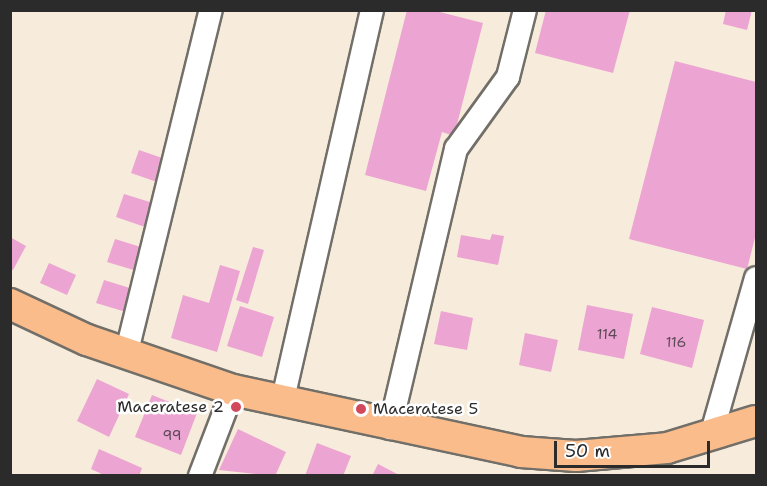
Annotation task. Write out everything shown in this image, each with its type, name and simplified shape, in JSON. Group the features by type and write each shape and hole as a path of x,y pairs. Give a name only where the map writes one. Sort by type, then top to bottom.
{"main road":[{"path":"10,304 126,355 233,390 390,428 576,456 668,448 756,421"}],"street":[{"path":"126,355 211,10"},
{"path":"282,403 372,10"},
{"path":"390,428 456,149 508,76 525,10"},
{"path":"711,436 756,278"},
{"path":"200,476 233,390"}],"building":[{"path":"407,10 432,10 483,23 454,136 442,132 426,191 365,175"},
{"path":"546,10 630,10 613,73 535,53"},
{"path":"726,10 752,10 747,30 723,24"},
{"path":"675,61 756,82 756,234 747,269 629,239"},
{"path":"139,150 168,160 160,183 131,173"},
{"path":"124,194 153,203 145,227 116,217"},
{"path":"492,234 504,236 498,265 457,257 461,235 490,240"},
{"path":"10,237 26,246 13,270 10,269"},
{"path":"115,239 144,248 137,271 107,262"},
{"path":"253,247 264,250 248,304 236,300"},
{"path":"49,263 76,275 67,295 40,283"},
{"path":"220,265 240,271 217,352 171,338 183,295 209,303"},
{"path":"104,280 133,289 126,312 96,303"},
{"path":"587,305 633,314 624,359 578,350"},
{"path":"240,306 274,317 262,357 227,346"},
{"path":"652,307 704,320 692,368 640,354"},
{"path":"441,311 473,318 467,350 434,344"},
{"path":"525,333 558,340 551,372 519,365"},
{"path":"97,379 129,394 109,437 77,421"},
{"path":"152,395 197,413 181,455 135,437"},
{"path":"238,429 286,452 275,476 219,470"},
{"path":"317,443 351,456 343,476 305,476"},
{"path":"99,449 142,468 139,476 106,476 91,469"},
{"path":"378,464 401,476 372,476"}],"place":[{"name":"Maceratese 2","path":"236,407"},
{"name":"Maceratese 5","path":"361,409"}]}
